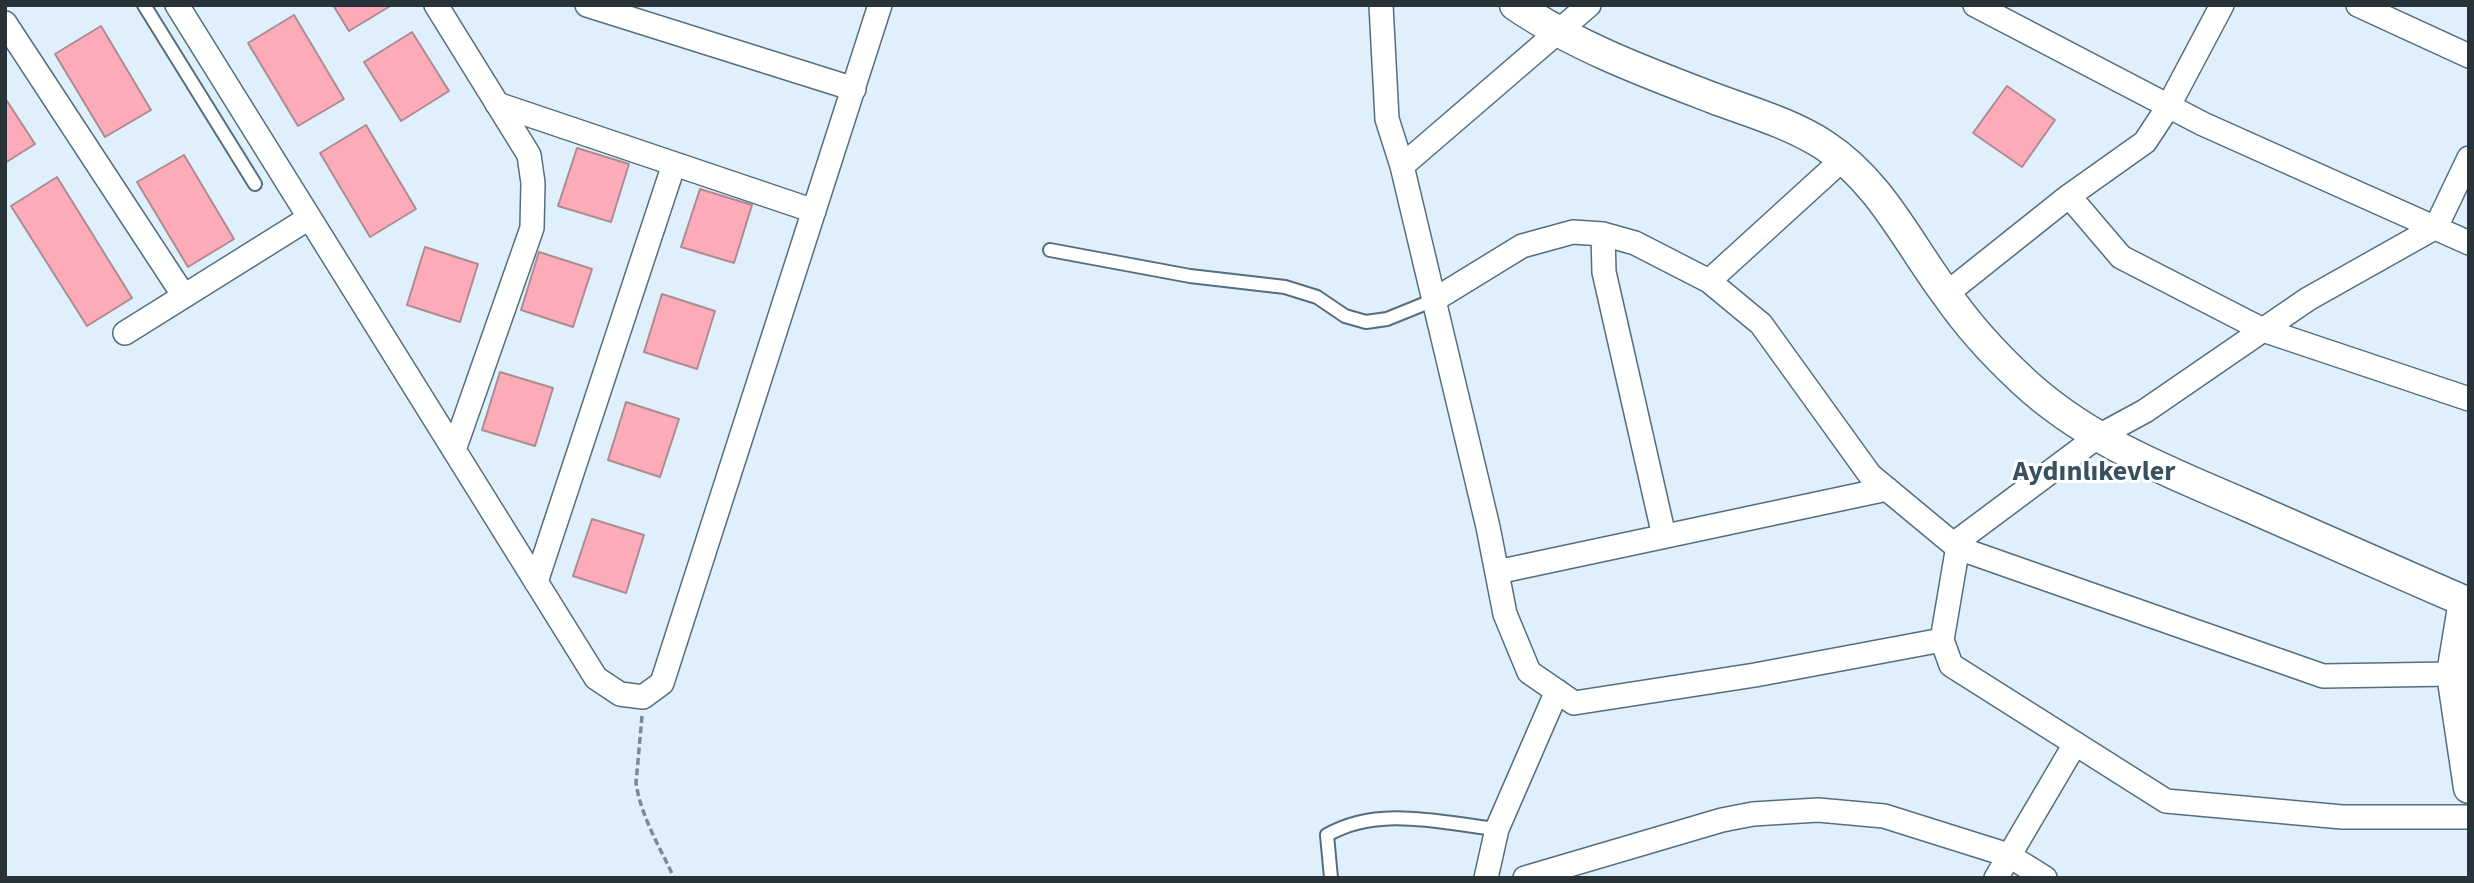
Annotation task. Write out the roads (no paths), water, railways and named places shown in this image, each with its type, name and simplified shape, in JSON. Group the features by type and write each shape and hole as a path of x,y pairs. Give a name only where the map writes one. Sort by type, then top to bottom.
{"street":[{"path":"177,5 596,678 620,695 643,697 662,683 880,5"},
{"path":"436,5 530,155 533,183 533,228 454,450"},
{"path":"587,5 853,89"},
{"path":"1381,5 1387,119 1402,166 1434,300 1505,614 1529,671 1574,703 1755,675 1942,640"},
{"path":"1516,5 1557,32 1661,78 1802,132 1843,159 1887,207 1946,295 1974,330 2025,383 2097,438 2468,603 2452,674 2469,788"},
{"path":"1402,166 1589,5"},
{"path":"1975,5 2203,124 2469,243"},
{"path":"1946,295 2070,196 2146,142 2168,107 2222,5"},
{"path":"2358,5 2469,57"},
{"path":"5,23 184,296"},
{"path":"497,104 814,211"},
{"path":"2469,158 2436,227 2308,299 2145,411 2097,438 1959,540 1942,640 1951,665 2166,801 2342,817 2469,817"},
{"path":"1709,281 1843,159"},
{"path":"536,582 674,163"},
{"path":"2070,196 2121,257 2263,330 2469,399"},
{"path":"125,333 309,218"},
{"path":"1434,300 1522,246 1573,232 1603,234 1635,243 1709,281 1761,324 1870,475 1958,548 2323,676 2452,674"},
{"path":"1603,234 1604,272 1664,536"},
{"path":"1497,572 1887,489"},
{"path":"1486,878 1497,829 1557,691"},
{"path":"1996,878 2076,744"},
{"path":"1525,878 1701,825 1753,814 1784,811 1851,811 1884,816 2008,855 2045,878"}],"lane":[{"path":"144,5 255,184"},
{"path":"1050,250 1190,276 1286,287 1317,298 1345,316 1366,322 1387,319 1434,300"},
{"path":"1331,878 1327,835 1360,821 1387,817 1497,829"}],"district":[{"name":"Aydınlıkevler","path":"2094,474"}]}
